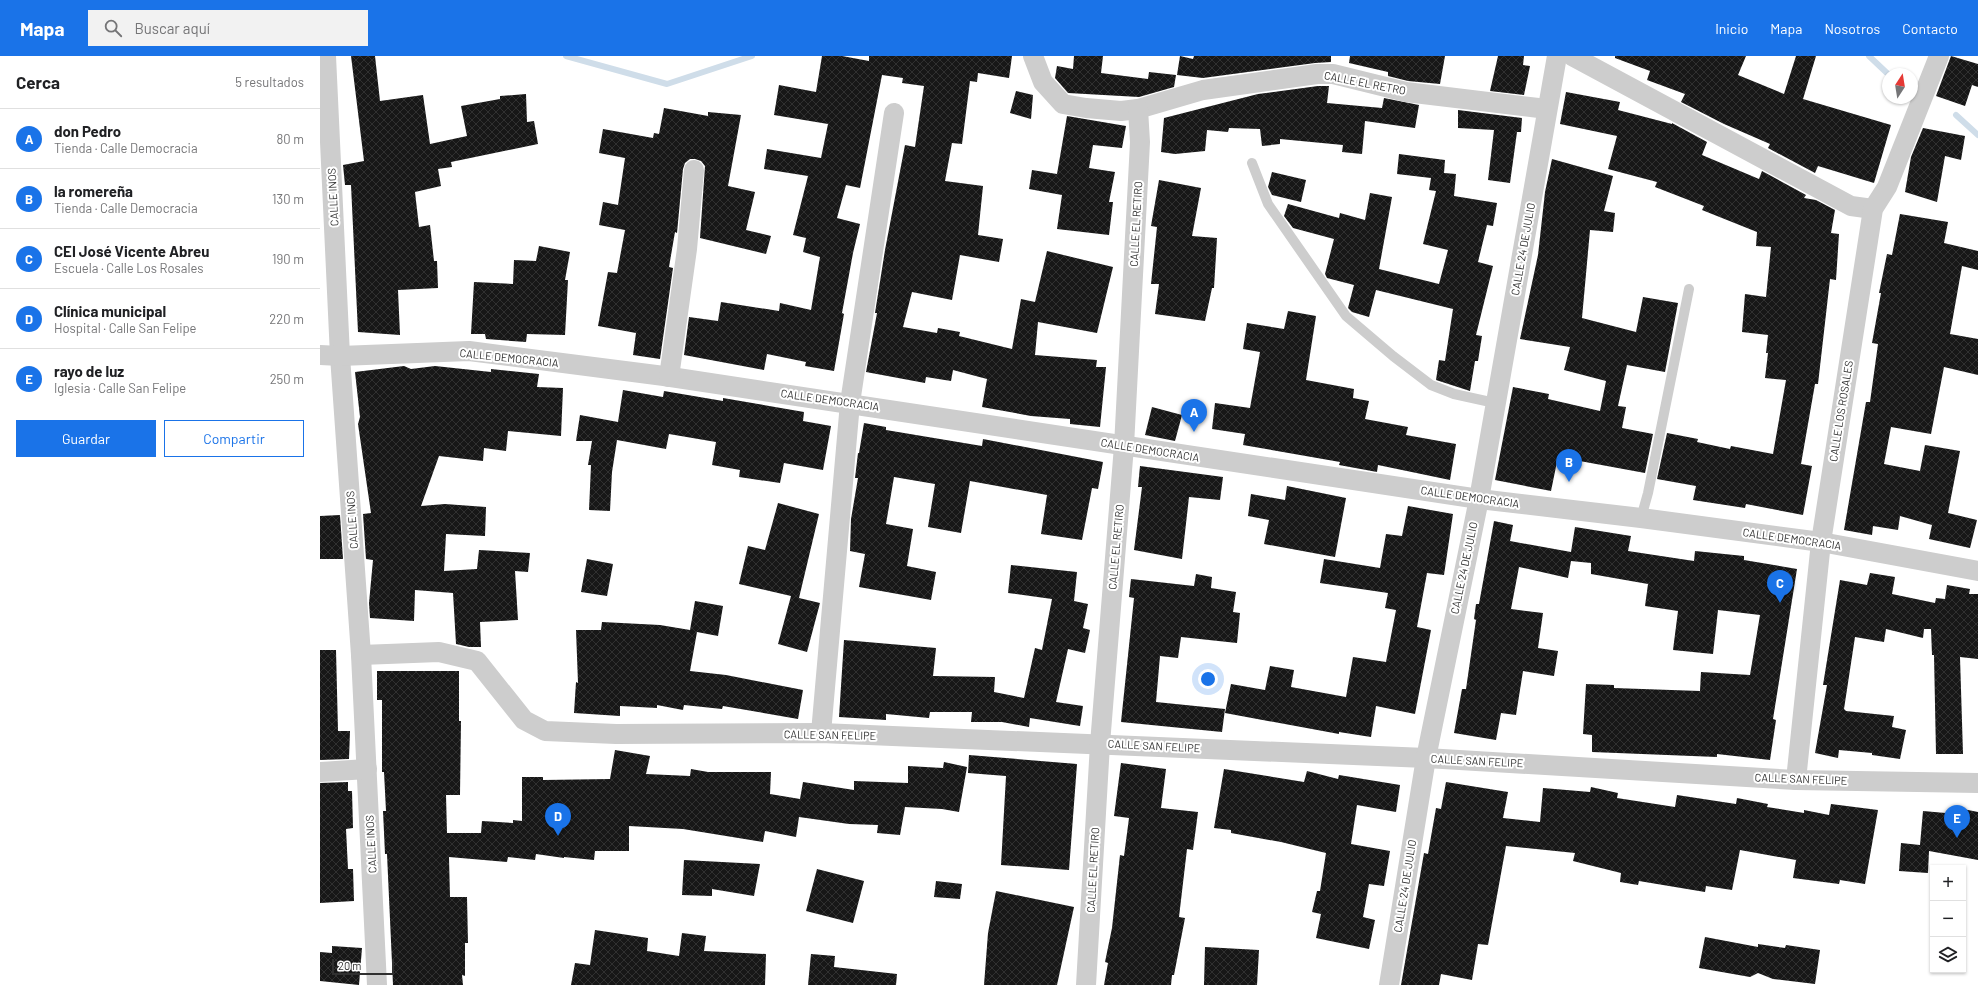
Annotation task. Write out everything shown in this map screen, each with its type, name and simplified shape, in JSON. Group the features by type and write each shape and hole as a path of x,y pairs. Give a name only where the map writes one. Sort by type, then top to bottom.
{"street":[{"name":"CALLE EL RETRO","path":"1033,56 1043,82 1063,104 1086,108 1121,111 1138,109 1203,90 1317,74 1333,74 1414,93 1547,110"},
{"name":"CALLE 24 DE JULIO","path":"1389,985 1426,758 1479,499 1557,56"},
{"path":"1572,56 1851,206 1873,209"},
{"name":"CALLE LOS ROSALES","path":"1796,780 1821,542 1873,209 1887,188 1939,56"},
{"name":"CALLE INOS","path":"324,63 340,356 361,655 378,985"},
{"name":"CALLE EL RETIRO","path":"1086,985 1100,744 1124,446 1140,142 1138,109"},
{"path":"821,733 850,403 894,113"},
{"path":"669,377 687,249 694,170"},
{"name":"CALLE DEMOCRACIA","path":"320,355 340,356 468,351 669,377 850,403 1479,499 1641,518 1821,542 1978,571"},
{"name":"CALLE SAN FELIPE","path":"361,655 439,652 477,661 524,720 546,731 616,734 821,733 1426,758 1796,780 1978,783"},
{"path":"320,772 367,769"}],"lane":[{"path":"1252,163 1268,204 1346,316 1393,356 1431,385 1454,394 1496,403"},
{"path":"1641,518 1648,493 1689,290"}],"building":[{"path":"351,56 375,56 380,101 423,95 430,144 467,136 461,106 500,99 500,96 526,94 527,122 534,121 538,144 451,162 452,167 438,169 441,186 415,192 419,227 430,225 434,261 437,261 438,288 398,290 400,335 358,332 351,185 345,185 343,165 364,161"},
{"path":"822,56 842,56 869,61 869,56 1012,56 1009,78 978,73 977,82 970,81 962,144 952,143 945,181 983,186 978,235 1003,239 999,262 960,255 952,300 912,292 903,327 937,333 938,328 960,332 959,336 1012,349 1021,299 1035,302 1047,251 1113,267 1097,333 1038,322 1035,355 1097,360 1096,367 1106,367 1100,427 1070,424 1070,419 1031,416 982,407 987,379 953,370 951,381 926,377 925,383 866,372 877,313 875,313 885,250 905,145 915,147 924,86 902,83 903,78 882,75 860,188 846,185 837,218 860,224 842,313 844,314 834,371 805,366 806,362 767,354 764,370 684,355 689,317 718,321 721,302 779,311 780,303 811,310 820,257 803,252 806,238 793,235 808,176 764,169 767,149 821,158 828,124 774,115 779,85 816,92"},
{"path":"1074,56 1103,56 1101,73 1148,79 1149,72 1176,75 1174,87 1139,97 1068,93 1055,78 1057,66 1073,69"},
{"path":"1180,56 1193,59 1194,56 1331,56 1331,62 1203,78 1177,75"},
{"path":"1350,56 1445,56 1440,84 1408,81 1388,76 1388,72 1349,63"},
{"path":"1498,56 1524,56 1523,65 1530,66 1524,95 1490,91"},
{"path":"1615,56 1746,56 1738,75 1784,94 1796,56 1816,56 1803,99 1891,125 1874,183 1818,166 1815,173 1768,148 1770,144 1724,124 1681,102 1685,94 1647,80 1650,71 1615,58"},
{"path":"1951,56 1978,64 1978,87 1972,85 1965,106 1936,96"},
{"path":"1318,86 1329,86 1327,103 1382,108 1384,98 1419,105 1415,128 1365,121 1362,154 1342,152 1343,145 1280,139 1280,144 1262,146 1260,129 1229,128 1228,132 1207,130 1205,151 1175,154 1161,152 1164,118 1258,94"},
{"path":"1016,91 1033,95 1031,119 1010,113"},
{"path":"1566,92 1620,102 1618,110 1672,123 1707,142 1702,155 1759,179 1762,171 1806,195 1804,198 1816,200 1835,210 1831,233 1839,234 1836,280 1830,279 1818,384 1815,384 1801,464 1812,466 1803,515 1746,504 1745,508 1693,500 1696,486 1657,479 1667,433 1698,439 1697,442 1730,449 1731,446 1773,454 1786,380 1765,378 1768,353 1766,353 1768,335 1742,332 1745,294 1766,297 1771,247 1756,246 1757,232 1702,210 1704,206 1655,187 1657,182 1608,169 1617,136 1560,124"},
{"path":"664,108 708,116 708,112 741,115 728,186 755,192 746,230 771,236 766,254 700,238 705,166 701,161 695,159 690,159 685,163 683,169 677,233 675,232 669,267 673,268 660,359 633,355 636,333 598,326 608,272 617,273 625,230 599,225 603,202 618,205 625,158 599,153 603,129 653,138 654,133 659,134"},
{"path":"1458,110 1522,118 1521,132 1517,132 1510,183 1488,180 1494,130 1458,128"},
{"path":"1067,116 1126,126 1122,148 1093,145 1089,168 1115,172 1109,202 1113,202 1109,235 1057,229 1062,195 1029,189 1032,170 1057,174"},
{"path":"1923,128 1965,136 1961,160 1945,156 1937,202 1905,192 1911,157"},
{"path":"1399,154 1445,160 1444,173 1456,174 1454,196 1497,203 1493,226 1487,225 1478,262 1493,266 1476,335 1482,336 1478,361 1475,361 1470,391 1436,380 1439,360 1445,361 1453,309 1376,290 1369,317 1352,312 1348,308 1354,285 1327,278 1325,274 1334,239 1293,228 1284,216 1288,204 1339,218 1340,213 1365,220 1370,193 1392,197 1379,269 1439,284 1448,250 1423,244 1436,191 1429,190 1431,178 1397,174"},
{"path":"1552,159 1613,176 1604,211 1615,213 1613,232 1590,230 1582,318 1636,332 1643,297 1678,303 1665,372 1627,365 1618,406 1626,407 1622,428 1653,434 1645,473 1558,457 1551,491 1495,480 1513,387 1549,394 1548,399 1600,411 1606,381 1564,370 1570,347 1520,339 1538,255 1545,192"},
{"path":"1272,172 1306,180 1301,202 1272,195 1268,187"},
{"path":"1159,180 1201,188 1192,236 1217,238 1214,288 1212,288 1205,321 1155,314 1159,284 1151,284 1157,227 1151,226"},
{"path":"1900,214 1948,222 1944,243 1978,251 1978,270 1962,266 1950,334 1978,339 1978,375 1944,367 1931,434 1891,427 1884,464 1920,471 1925,445 1960,451 1948,513 1977,520 1970,548 1929,539 1932,525 1900,516 1898,530 1873,526 1872,535 1844,530 1866,402 1870,402 1878,344 1872,343 1881,293 1879,293 1887,254 1892,255"},
{"path":"539,246 570,252 565,280 568,280 565,335 527,334 526,342 486,339 485,334 471,334 474,282 513,284 514,260 536,261"},
{"path":"1288,311 1316,316 1306,380 1354,389 1353,398 1369,401 1365,419 1408,427 1406,435 1456,444 1450,480 1378,465 1377,472 1339,465 1340,462 1243,445 1245,434 1212,429 1215,403 1250,408 1260,352 1243,349 1247,323 1284,329"},
{"path":"404,366 411,369 435,366 491,372 491,369 539,374 537,387 563,388 561,436 508,431 506,451 484,448 483,461 439,456 421,506 445,504 486,507 485,536 446,534 444,571 477,569 479,550 530,553 528,572 515,571 518,620 480,622 481,647 469,647 456,644 453,593 415,590 414,621 370,618 369,603 373,560 366,559 363,514 371,513 358,424 360,417 355,372"},
{"path":"623,390 663,397 664,391 723,401 723,398 804,412 803,421 831,426 823,470 784,463 780,483 739,477 740,470 712,465 716,442 669,434 666,449 617,440 612,472 610,511 589,510 591,465 588,465 592,441 576,441 580,415 618,422"},
{"path":"1152,407 1182,415 1175,441 1145,435"},
{"path":"864,423 886,427 886,430 982,446 983,439 1103,462 1098,489 1092,488 1082,540 1041,534 1047,495 970,481 961,533 928,527 935,484 894,477 886,524 913,529 907,566 936,572 931,600 859,587 865,554 850,551 851,519 858,478 855,478"},
{"path":"1140,466 1223,477 1220,500 1189,497 1182,559 1134,550 1142,487 1138,487"},
{"path":"1287,486 1346,498 1335,557 1264,544 1269,520 1248,516 1251,494 1285,500"},
{"path":"778,503 819,514 799,598 820,603 807,652 778,644 791,596 739,584 748,546 765,550"},
{"path":"1408,506 1453,514 1444,575 1427,573 1417,627 1431,630 1415,714 1376,706 1371,737 1339,732 1339,734 1225,713 1231,684 1265,690 1270,666 1294,670 1291,687 1346,697 1353,657 1386,662 1396,610 1385,608 1388,593 1320,583 1324,559 1380,568 1386,534 1402,536"},
{"path":"340,515 343,559 320,559 320,516"},
{"path":"1494,521 1513,525 1510,541 1571,552 1575,527 1631,536 1628,551 1694,561 1695,551 1744,556 1744,560 1797,569 1773,719 1776,720 1770,760 1717,754 1717,757 1592,752 1592,735 1583,734 1586,684 1614,685 1614,688 1700,691 1701,672 1750,675 1760,615 1718,610 1713,654 1673,650 1678,611 1645,606 1648,584 1591,574 1591,563 1571,561 1568,578 1519,567 1511,609 1543,613 1538,648 1558,651 1554,676 1523,671 1516,715 1501,713 1496,740 1454,733 1462,689 1466,689 1476,620 1474,619 1476,604 1479,604"},
{"path":"587,559 613,564 607,596 581,592"},
{"path":"1011,565 1077,572 1074,601 1088,604 1083,628 1090,630 1085,653 1068,649 1056,702 1083,706 1080,726 1030,718 1029,727 1002,722 971,722 972,712 930,712 929,718 886,714 886,720 839,717 844,640 936,648 933,676 995,677 994,692 1024,698 1035,648 1042,650 1052,599 1008,593"},
{"path":"1870,573 1895,577 1892,594 1935,603 1936,598 1945,599 1947,585 1970,589 1969,594 1978,594 1978,659 1960,657 1963,754 1936,754 1934,655 1932,655 1931,629 1924,629 1923,638 1886,629 1884,642 1855,637 1844,709 1846,711 1894,716 1892,727 1906,730 1900,759 1872,755 1872,753 1839,750 1838,758 1815,753 1827,685 1823,685 1840,580 1867,585"},
{"path":"1196,574 1212,577 1211,588 1236,592 1233,612 1240,613 1237,643 1181,637 1178,658 1160,656 1156,702 1225,709 1222,732 1121,722 1134,598 1129,597 1131,579 1194,586"},
{"path":"695,601 723,606 718,636 697,632 690,671 726,675 803,690 798,719 723,706 722,709 684,705 683,710 657,705 657,708 620,706 620,716 574,713 576,682 578,683 576,630 601,630 602,622 660,625 690,630"},
{"path":"320,650 336,650 338,731 350,731 349,759 320,760"},
{"path":"377,671 459,671 459,721 461,721 460,795 446,795 447,833 481,833 482,821 513,823 513,820 522,821 522,777 543,777 543,780 610,779 615,750 650,756 646,774 690,776 691,769 708,772 771,772 770,794 800,799 803,782 854,790 854,781 908,783 908,766 943,768 944,762 967,767 959,812 942,809 905,807 900,835 877,833 878,825 849,824 799,817 796,837 765,831 763,842 683,829 629,826 629,851 595,851 594,860 536,854 535,860 508,857 507,862 449,857 450,897 467,897 468,943 465,943 465,976 462,975 463,985 393,985 387,854 385,854 383,811 386,811 384,772 382,772 382,700 377,700"},
{"path":"969,755 1077,764 1069,870 1001,865 1006,776 968,773"},
{"path":"1121,763 1166,769 1161,808 1198,812 1193,850 1187,849 1179,917 1185,918 1171,985 1104,985 1108,963 1105,962 1112,928 1120,855 1124,856 1129,818 1114,816"},
{"path":"1224,769 1304,782 1307,771 1338,779 1339,775 1400,785 1396,812 1357,805 1351,844 1390,851 1384,886 1369,884 1363,917 1375,920 1369,949 1316,938 1321,914 1312,912 1317,891 1320,891 1326,853 1281,842 1231,833 1231,830 1214,828"},
{"path":"348,782 348,791 352,791 353,828 346,829 348,869 353,869 354,901 320,903 320,783"},
{"path":"1446,782 1508,792 1503,818 1540,822 1543,788 1590,792 1591,787 1618,793 1617,798 1675,807 1677,795 1736,804 1737,798 1768,804 1767,807 1804,813 1804,810 1829,815 1831,804 1878,810 1865,884 1840,880 1839,884 1793,878 1796,860 1740,850 1732,890 1706,886 1705,892 1639,881 1638,885 1620,882 1621,873 1573,861 1575,853 1506,846 1488,945 1478,944 1472,980 1441,974 1439,985 1401,985 1424,853 1428,854 1436,808 1441,809"},
{"path":"1958,808 1978,812 1978,860 1929,851 1928,873 1899,871 1901,843 1920,845 1923,811 1957,814"},
{"path":"684,860 760,864 754,896 712,889 712,896 682,895"},
{"path":"817,869 864,881 853,923 806,911"},
{"path":"936,881 962,884 960,899 934,897"},
{"path":"996,891 1074,907 1057,985 984,985 988,933"},
{"path":"595,930 648,938 647,951 679,956 682,933 706,936 704,951 766,954 765,985 571,985 575,963 590,965"},
{"path":"1705,937 1758,947 1758,944 1785,948 1786,945 1820,950 1815,984 1773,979 1758,973 1750,977 1699,968"},
{"path":"332,946 362,948 359,985 320,981 320,952 332,953"},
{"path":"1205,947 1259,950 1257,985 1204,985"},
{"path":"811,954 835,956 834,967 897,974 896,985 808,985"}],"waterway":[{"path":"566,56 667,84 752,56"},
{"path":"1869,56 1882,68"},
{"path":"1956,115 1978,135"}],"place":[{"name":"don Pedro","path":"1194,432"},
{"name":"la romereña","path":"1569,482"},
{"name":"CEI José Vicente Abreu","path":"1780,603"},
{"name":"Clínica municipal","path":"558,836"},
{"name":"rayo de luz","path":"1957,838"}]}
